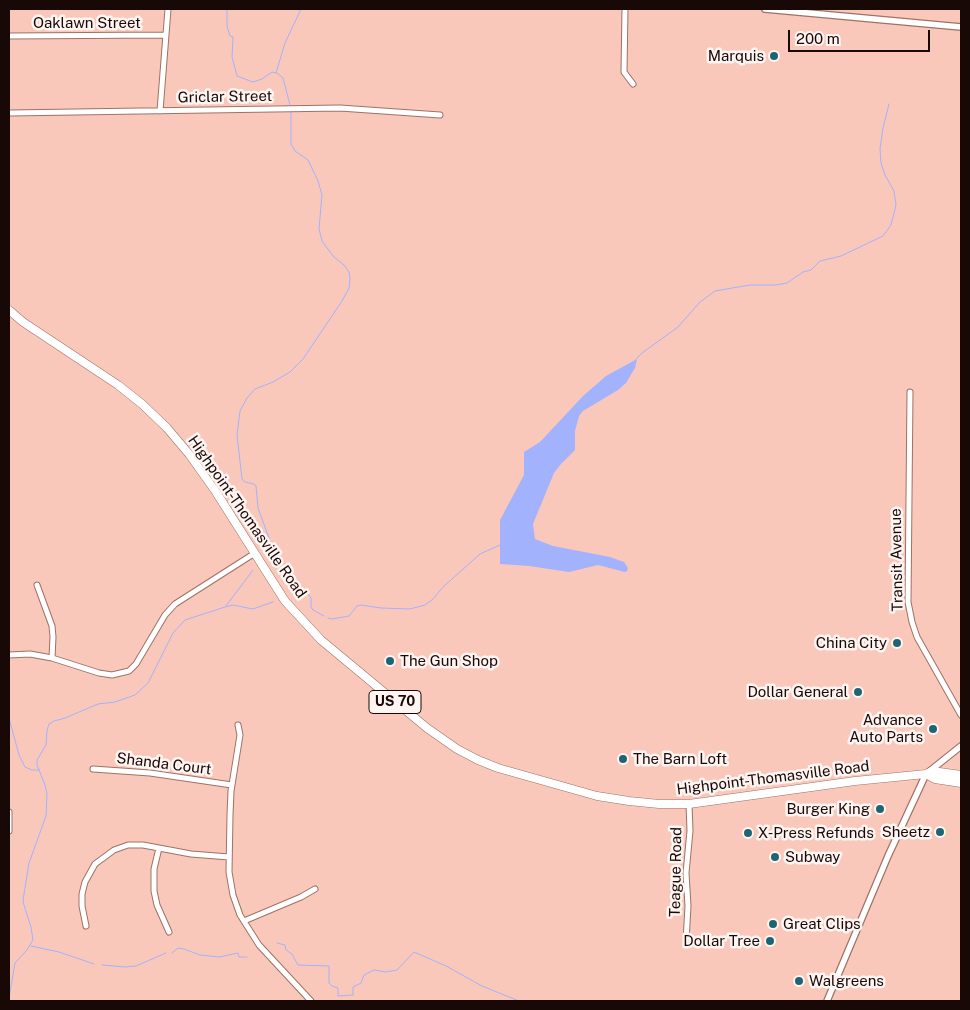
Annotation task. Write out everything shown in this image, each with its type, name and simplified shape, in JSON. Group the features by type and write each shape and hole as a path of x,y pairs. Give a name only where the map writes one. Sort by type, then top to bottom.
{"main road":[{"name":"Highpoint-Thomasville Road","path":"9,310 23,322 118,385 142,404 167,428 189,454 285,601 321,640 427,728 457,749 498,768 598,796 650,804 689,804 855,781 926,774 932,771 961,775"},
{"name":"Highpoint-Thomasville Road","path":"926,774 935,779 961,783"}],"street":[{"path":"160,111 168,9"},
{"path":"625,9 624,72 633,84"},
{"path":"765,9 961,27"},
{"name":"Oaklawn Street","path":"9,36 165,35"},
{"name":"Griclar Street","path":"9,113 340,108 440,115"},
{"name":"Transit Avenue","path":"910,392 908,602 917,637 961,715"},
{"path":"9,655 30,654 52,658 99,673 112,675 129,671 136,664 165,615 175,604 255,553"},
{"path":"38,585 52,626 52,658"},
{"path":"238,725 240,735 232,785 229,857 229,872 233,894 244,921 259,945 311,1001"},
{"path":"827,1001 888,856 926,774 961,746"},
{"name":"Shanda Court","path":"93,769 150,773 232,785"},
{"name":"Teague Road","path":"686,941 688,906 686,873 690,831 689,804"},
{"path":"9,812 9,831"},
{"path":"86,926 82,906 83,888 91,870 99,860 114,850 128,845 143,845 190,854 229,857"},
{"path":"159,848 154,869 154,891 157,905 169,932"},
{"path":"244,921 300,897 315,888"}],"water":[{"path":"637,359 635,368 626,383 618,390 583,411 579,416 575,431 575,450 554,473 533,524 535,539 553,546 610,557 624,562 628,568 627,571 598,565 569,572 500,564 500,520 524,475 524,452 540,442 583,396 606,376"}],"waterway":[{"path":"227,9 227,26 230,36 233,37 232,57 237,76 253,82 262,79 272,72 276,73"},
{"path":"276,73 285,43 301,9"},
{"path":"277,73 283,78 290,105"},
{"path":"636,359 678,327 700,302 715,291 750,285 787,283 803,272 811,270 820,261 841,256 883,236 891,225 896,205 894,191 881,163 880,149 889,104"},
{"path":"269,552 270,541 258,508 256,486 242,479 237,435 240,411 247,398 255,389 273,382 290,372 303,359 342,301 349,288 350,279 349,272 344,265 333,256 322,241 319,229 322,195 308,160 295,151 291,144 291,111"},
{"path":"328,618 349,616 357,606 361,605 410,609 425,605 480,554 500,545"},
{"path":"226,606 253,570"},
{"path":"291,590 302,591 308,594 311,598 313,610 324,616"},
{"path":"9,998 15,963 33,940 23,902 29,863 46,816 47,794 37,760 46,745 49,724 98,704 115,702 135,695 148,683 173,633 185,620 233,605 253,609 273,602"},
{"path":"9,718 19,755 25,767 39,770"},
{"path":"277,943 285,945 286,950 292,954 298,965 329,966 329,983 338,988 338,996 353,995 353,987 361,983 364,975 374,970 386,972 397,970 414,952 446,966 482,986 519,1001"},
{"path":"31,946 59,952 94,964"},
{"path":"172,953 178,948 200,955 219,957 238,953 239,957 247,957"},
{"path":"102,965 136,966 166,953"}],"place":[{"name":"Marquis","path":"774,56"},
{"name":"China City","path":"897,643"},
{"name":"The Gun Shop","path":"390,661"},
{"name":"Dollar General","path":"858,692"},
{"name":"Advance Auto Parts","path":"933,729"},
{"name":"The Barn Loft","path":"623,759"},
{"name":"Burger King","path":"880,809"},
{"name":"Sheetz","path":"940,832"},
{"name":"X-Press Refunds","path":"748,833"},
{"name":"Subway","path":"775,857"},
{"name":"Great Clips","path":"773,924"},
{"name":"Dollar Tree","path":"770,941"},
{"name":"Walgreens","path":"799,981"}]}
